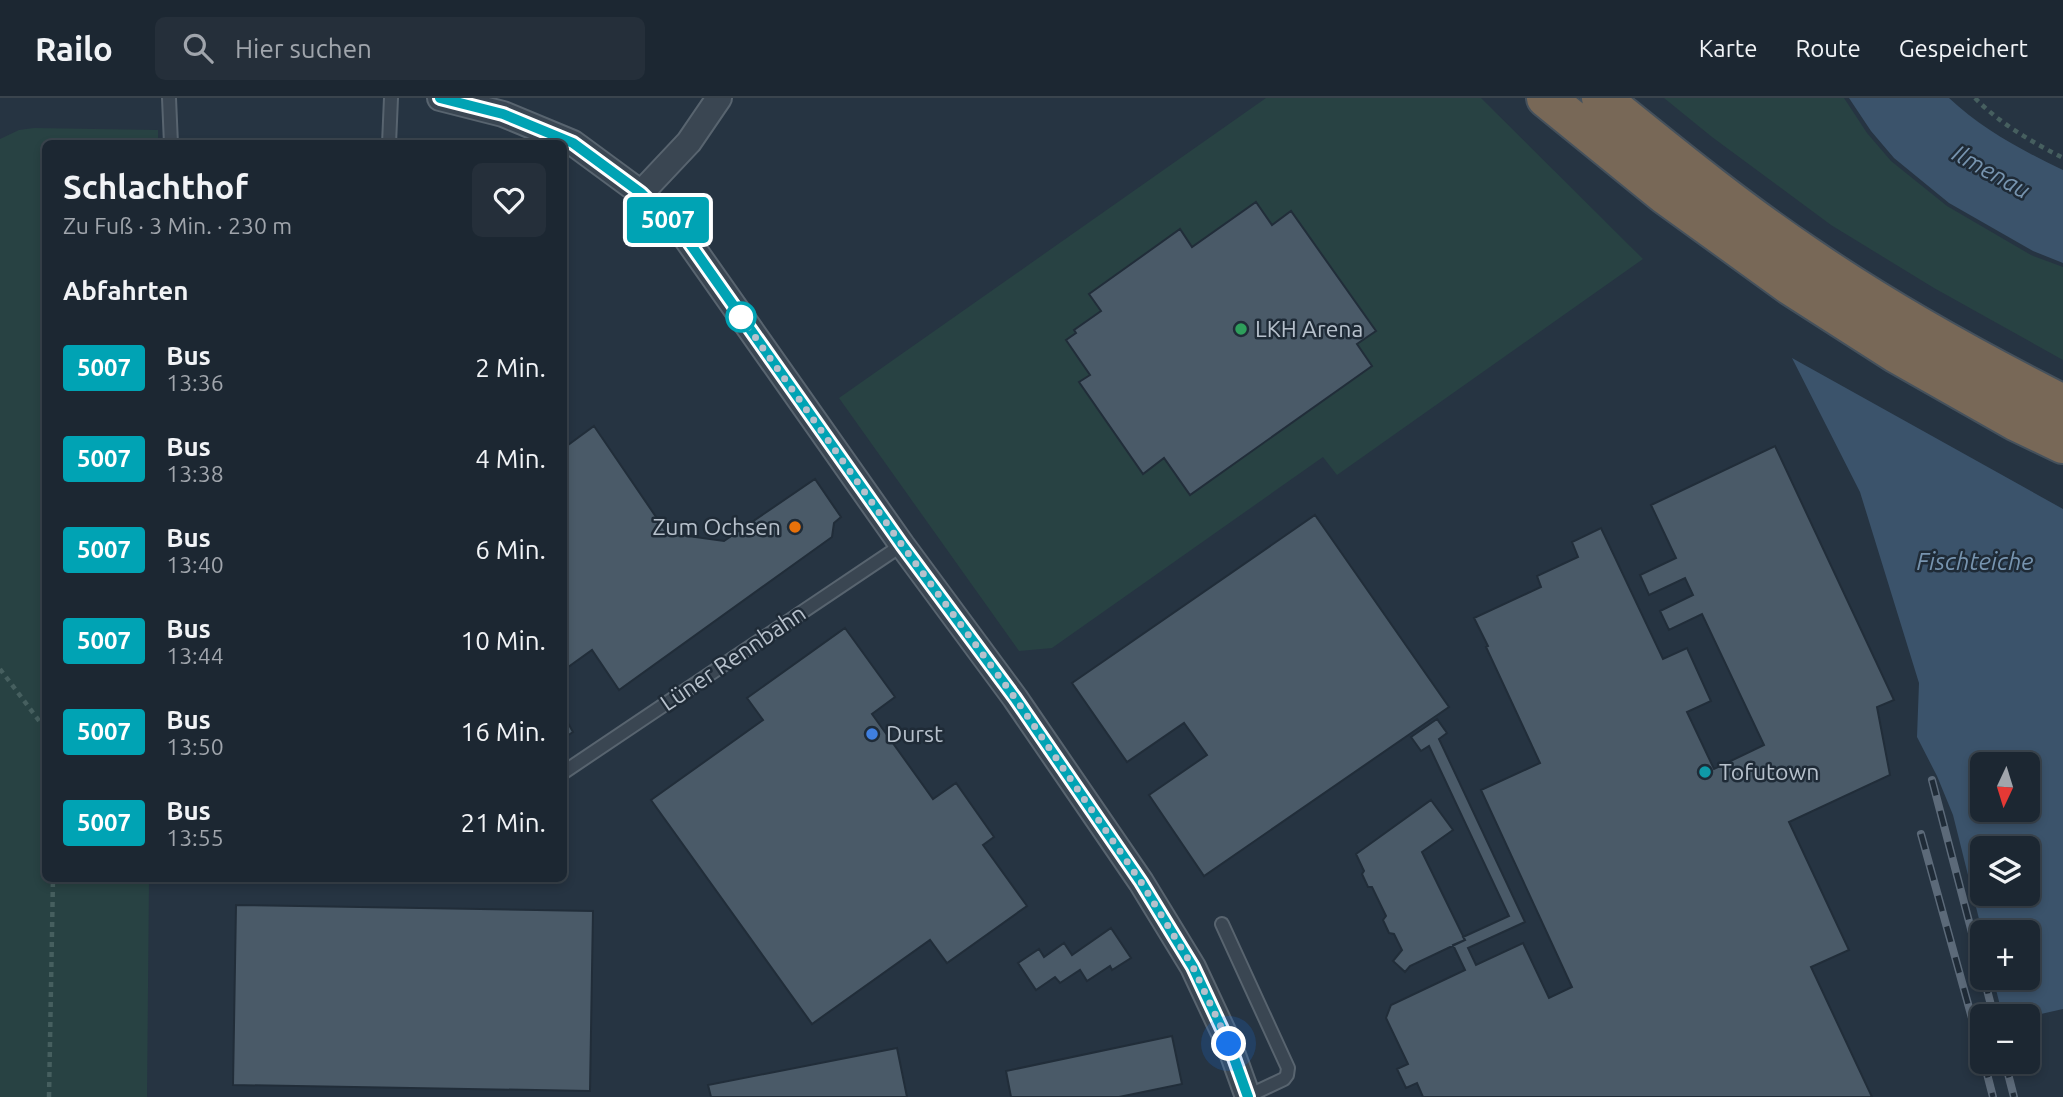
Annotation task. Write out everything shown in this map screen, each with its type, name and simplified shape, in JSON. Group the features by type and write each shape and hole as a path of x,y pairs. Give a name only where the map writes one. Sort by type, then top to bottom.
{"highway":[{"path":"1546,98 1664,194 1791,286 1897,354 2015,421 2063,444"},
{"path":"1601,98 1688,168 1809,257 1913,323 2063,404"}],"street":[{"path":"440,98 503,114 566,140"},
{"path":"641,193 689,142 719,98"},
{"path":"567,141 641,193 686,238 902,545 1015,698 1141,882 1193,967 1229,1044 1248,1096"}],"lane":[{"path":"169,98 171,140"},
{"path":"389,140 391,98"},
{"name":"Lüner Rennbahn","path":"567,770 902,545"},
{"path":"1222,924 1288,1068 1284,1079 1248,1096"}],"path":[{"path":"1975,98 1987,110 2063,158"},
{"path":"0,669 42,725"},
{"path":"49,1097 53,882"}],"green space":[{"name":"LKH Arena","path":"1266,98 1481,98 1643,259 1337,475 1323,457 1052,648 1019,651 839,398"},
{"path":"1664,98 1844,98 1867,133 1891,161 1947,206 2031,255 2063,267 2063,360 1934,288 1831,225"},
{"path":"19,130 158,130 158,140 42,140 42,882 149,882 147,1097 0,1097 0,139"}],"water":[{"name":"Ilmenau","path":"1849,98 1949,98 1975,120 2003,138 2063,170 2063,263 2033,251 1949,203 1894,158 1871,131"},
{"name":"Fischteiche","path":"1792,358 2063,509 2063,1009 2040,1014 2040,1004 2000,1004 1996,990 2040,990 2040,920 1979,920 1976,906 2040,906 2040,836 1970,836 1970,883 1953,815 1917,737 1919,683 1860,492"}],"building":[{"path":"1256,202 1272,225 1291,211 1376,331 1357,344 1372,366 1190,495 1164,458 1143,474 1079,382 1090,375 1066,340 1076,333 1074,330 1101,311 1089,294 1180,229 1192,247"},
{"path":"594,426 667,533 724,541 815,479 841,517 834,523 832,537 619,690 592,650 567,668 567,446"},
{"name":"Tofutown","path":"1775,446 1894,700 1877,707 1890,775 1789,822 1849,950 1811,967 1872,1097 1423,1097 1417,1083 1406,1088 1397,1069 1408,1064 1386,1018 1391,1005 1465,970 1453,945 1465,940 1463,937 1509,916 1429,746 1421,751 1411,737 1437,719 1447,733 1439,739 1525,922 1468,948 1476,965 1523,943 1549,998 1572,987 1481,790 1540,763 1474,618 1541,587 1537,576 1578,557 1572,542 1601,528 1663,659 1687,648 1711,701 1687,712 1714,769 1764,745 1702,614 1669,630 1660,611 1693,595 1685,578 1649,595 1640,575 1676,558 1651,505"},
{"path":"1315,515 1449,707 1204,876 1149,795 1207,755 1184,723 1127,762 1072,683"},
{"path":"845,628 895,697 872,714 933,799 956,783 994,837 983,845 1027,906 947,963 930,940 812,1024 651,800 763,720 747,698"},
{"path":"567,721 573,732 567,736"},
{"path":"1431,800 1453,830 1422,852 1465,940 1410,966 1405,972 1393,961 1402,950 1394,934 1389,933 1383,920 1386,916 1372,887 1368,887 1356,854"},
{"path":"236,905 593,911 590,1091 233,1085"},
{"path":"1111,928 1131,958 1112,970 1110,966 1087,981 1080,970 1060,983 1055,977 1036,990 1018,963 1039,949 1044,957 1064,943 1072,955"},
{"path":"1172,1036 1182,1084 1119,1097 1011,1097 1006,1071"},
{"path":"897,1048 907,1097 711,1097 708,1085"}],"railway":[{"path":"1932,780 1970,925"},
{"path":"1921,834 1970,1011"},
{"path":"1987,990 1991,1004"},
{"path":"1987,1074 1993,1097"},
{"path":"2008,1074 2014,1097"}],"bus line":[{"name":"5007","path":"440,98 503,114 566,140"},
{"name":"5007","path":"567,141 641,193 686,238 902,545 1015,698 1141,882 1193,967 1229,1044 1248,1097"}],"place":[{"name":"LKH Arena","path":"1241,329"},
{"name":"Zum Ochsen","path":"795,527"},
{"name":"Durst","path":"872,734"},
{"name":"Tofutown","path":"1705,772"}],"route":[{"path":"741,317 902,545 1015,698 1141,882 1193,967 1229,1044"}]}
